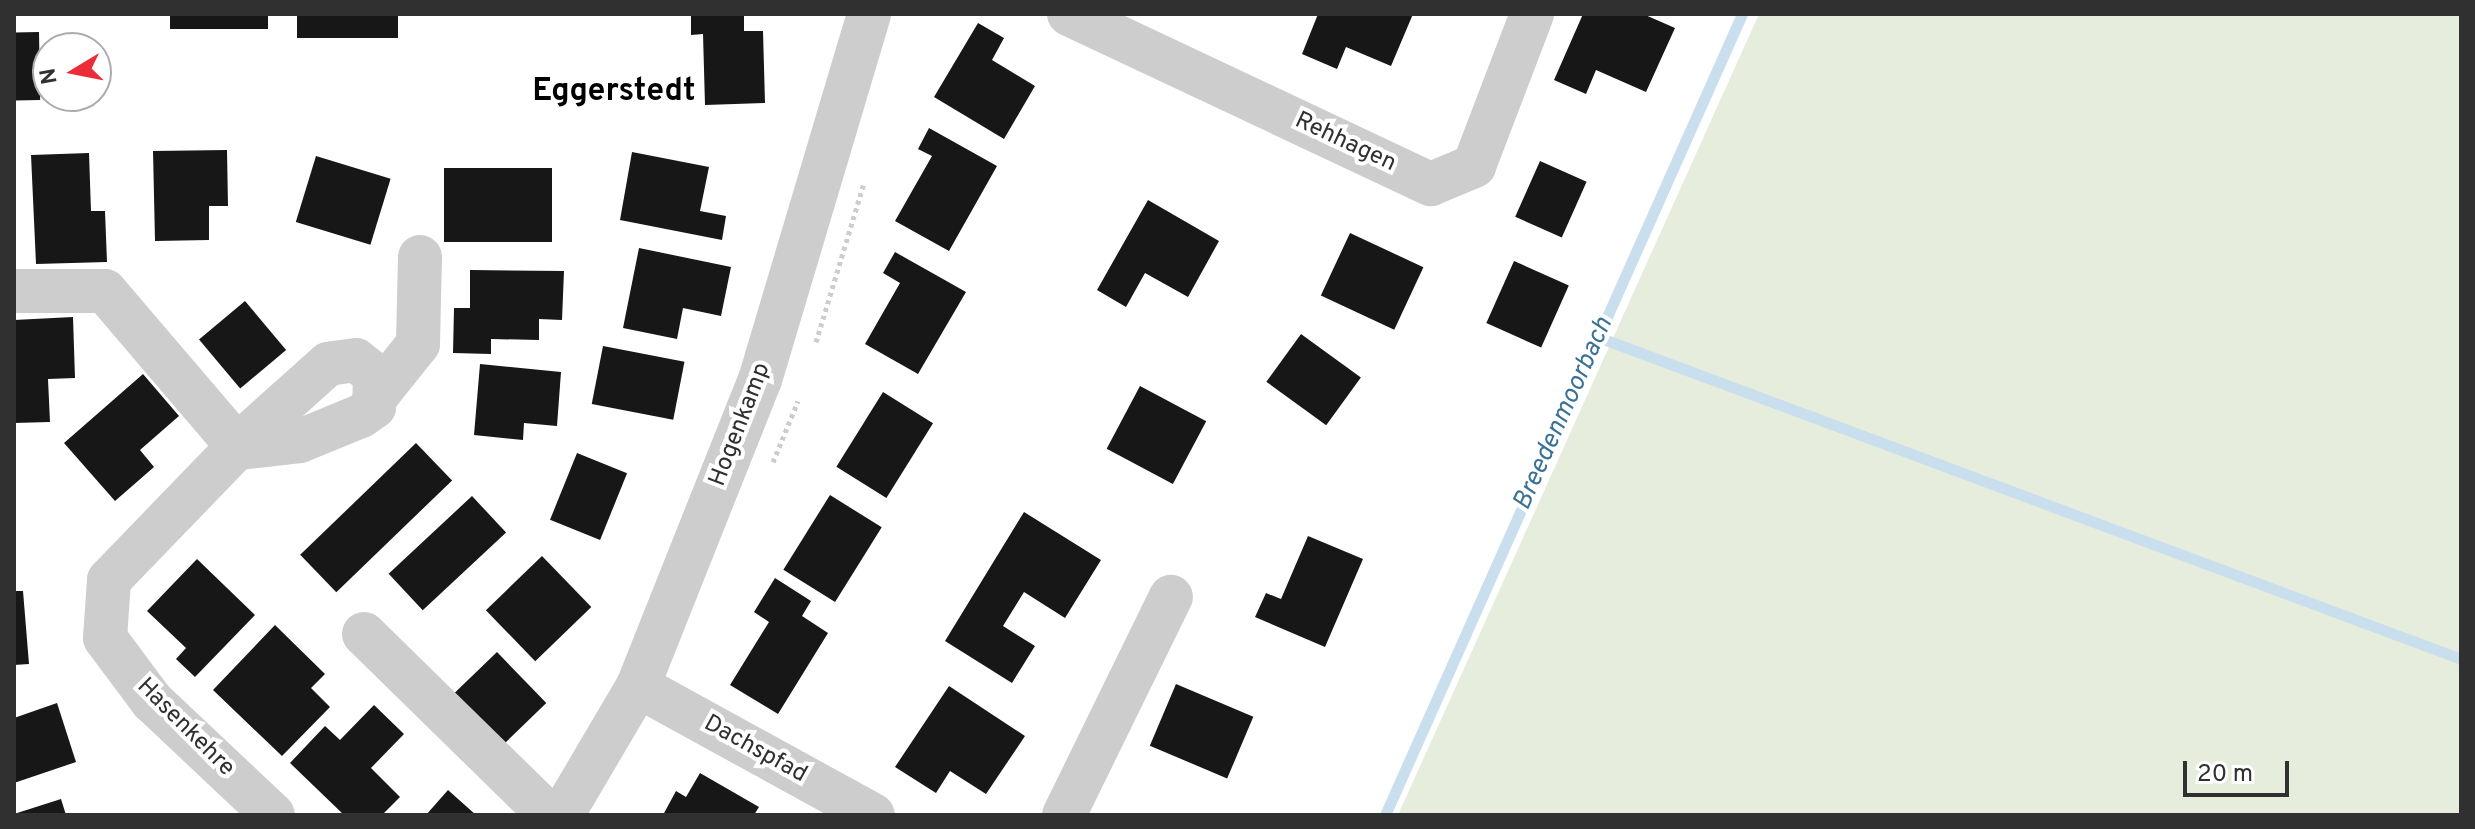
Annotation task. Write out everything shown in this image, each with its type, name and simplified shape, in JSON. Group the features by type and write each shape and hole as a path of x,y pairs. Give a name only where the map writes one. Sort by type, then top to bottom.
{"street":[{"name":"Hogenkamp","path":"562,815 638,686 760,380 869,14"},
{"name":"Rehhagen","path":"1069,14 1431,184 1474,166 1532,14"},
{"path":"14,291 105,291 239,448 300,441 361,416 418,344 420,257"},
{"name":"Hasenkehre","path":"273,815 152,701 105,638 109,580 239,448 328,364 367,363 378,394"},
{"path":"1064,815 1171,597"},
{"path":"364,634 549,815"},
{"name":"Dachspfad","path":"638,686 873,815"}],"green space":[{"path":"1759,14 2461,14 2461,815 1398,815"}],"building":[{"path":"170,14 268,14 268,29 170,29"},
{"path":"297,14 398,14 398,38 297,38"},
{"path":"691,14 744,14 744,31 763,31 765,103 705,105 703,34 691,35"},
{"path":"1318,14 1413,14 1391,66 1346,47 1337,69 1302,54"},
{"path":"1583,14 1643,14 1675,28 1646,92 1596,70 1586,94 1554,80"},
{"path":"978,23 1004,38 992,60 1035,86 1004,139 934,97"},
{"path":"14,32 32,32 32,100 15,100"},
{"path":"929,128 997,166 949,251 895,221 932,156 918,149"},
{"path":"227,150 228,206 209,206 209,240 155,241 153,151"},
{"path":"632,152 709,167 700,211 726,216 722,240 620,220"},
{"path":"89,153 91,211 105,211 107,262 36,264 31,155"},
{"path":"316,156 391,179 370,245 296,222"},
{"path":"1540,161 1587,182 1562,237 1515,217"},
{"path":"444,168 552,168 552,242 444,242"},
{"path":"1148,200 1219,241 1188,297 1145,273 1126,307 1097,290"},
{"path":"1350,233 1423,267 1394,330 1321,296"},
{"path":"639,248 731,267 721,316 683,308 677,339 623,328"},
{"path":"895,252 966,292 918,374 865,344 900,283 883,273"},
{"path":"1514,261 1569,285 1541,348 1486,323"},
{"path":"470,270 564,271 562,320 539,319 539,340 491,339 491,354 453,353 454,308 470,308"},
{"path":"245,301 286,350 240,389 199,340"},
{"path":"73,317 75,378 48,379 50,422 14,423 14,320"},
{"path":"1301,334 1361,377 1326,425 1266,382"},
{"path":"603,346 684,362 673,420 592,404"},
{"path":"480,364 561,372 557,426 524,423 523,440 474,435"},
{"path":"143,374 179,416 140,450 154,467 115,501 64,443"},
{"path":"1140,386 1206,421 1173,484 1107,449"},
{"path":"883,392 933,423 886,498 836,467"},
{"path":"416,443 452,480 336,592 300,555"},
{"path":"577,453 627,473 600,540 550,520"},
{"path":"830,495 882,527 835,602 783,570"},
{"path":"472,496 506,533 423,610 389,574"},
{"path":"1024,512 1101,560 1065,618 1024,592 1003,626 1035,646 1012,683 945,641"},
{"path":"1308,536 1363,559 1325,647 1255,617 1266,593 1281,599"},
{"path":"542,556 591,607 535,661 486,610"},
{"path":"197,559 255,615 195,677 176,659 186,648 147,611"},
{"path":"775,578 811,601 802,616 828,633 778,714 730,685 769,622 754,612"},
{"path":"14,591 23,591 29,664 14,665"},
{"path":"275,625 325,674 311,688 330,707 282,756 213,690"},
{"path":"497,652 546,703 495,752 446,701"},
{"path":"1176,684 1253,717 1227,778 1150,746"},
{"path":"949,686 1025,736 986,794 950,771 936,793 895,767"},
{"path":"57,703 76,762 14,783 14,718"},
{"path":"374,705 404,734 371,768 400,797 382,815 344,815 290,763 325,726 340,740"},
{"path":"700,773 759,807 754,815 663,815 676,791 686,797"},
{"path":"448,790 476,815 426,815"},
{"path":"61,799 66,815 14,814"}],"waterway":[{"name":"Breedenmoorbach","path":"1385,815 1742,14"},
{"path":"1598,337 2461,659"}],"district":[{"name":"Eggerstedt","path":"614,92"}]}
